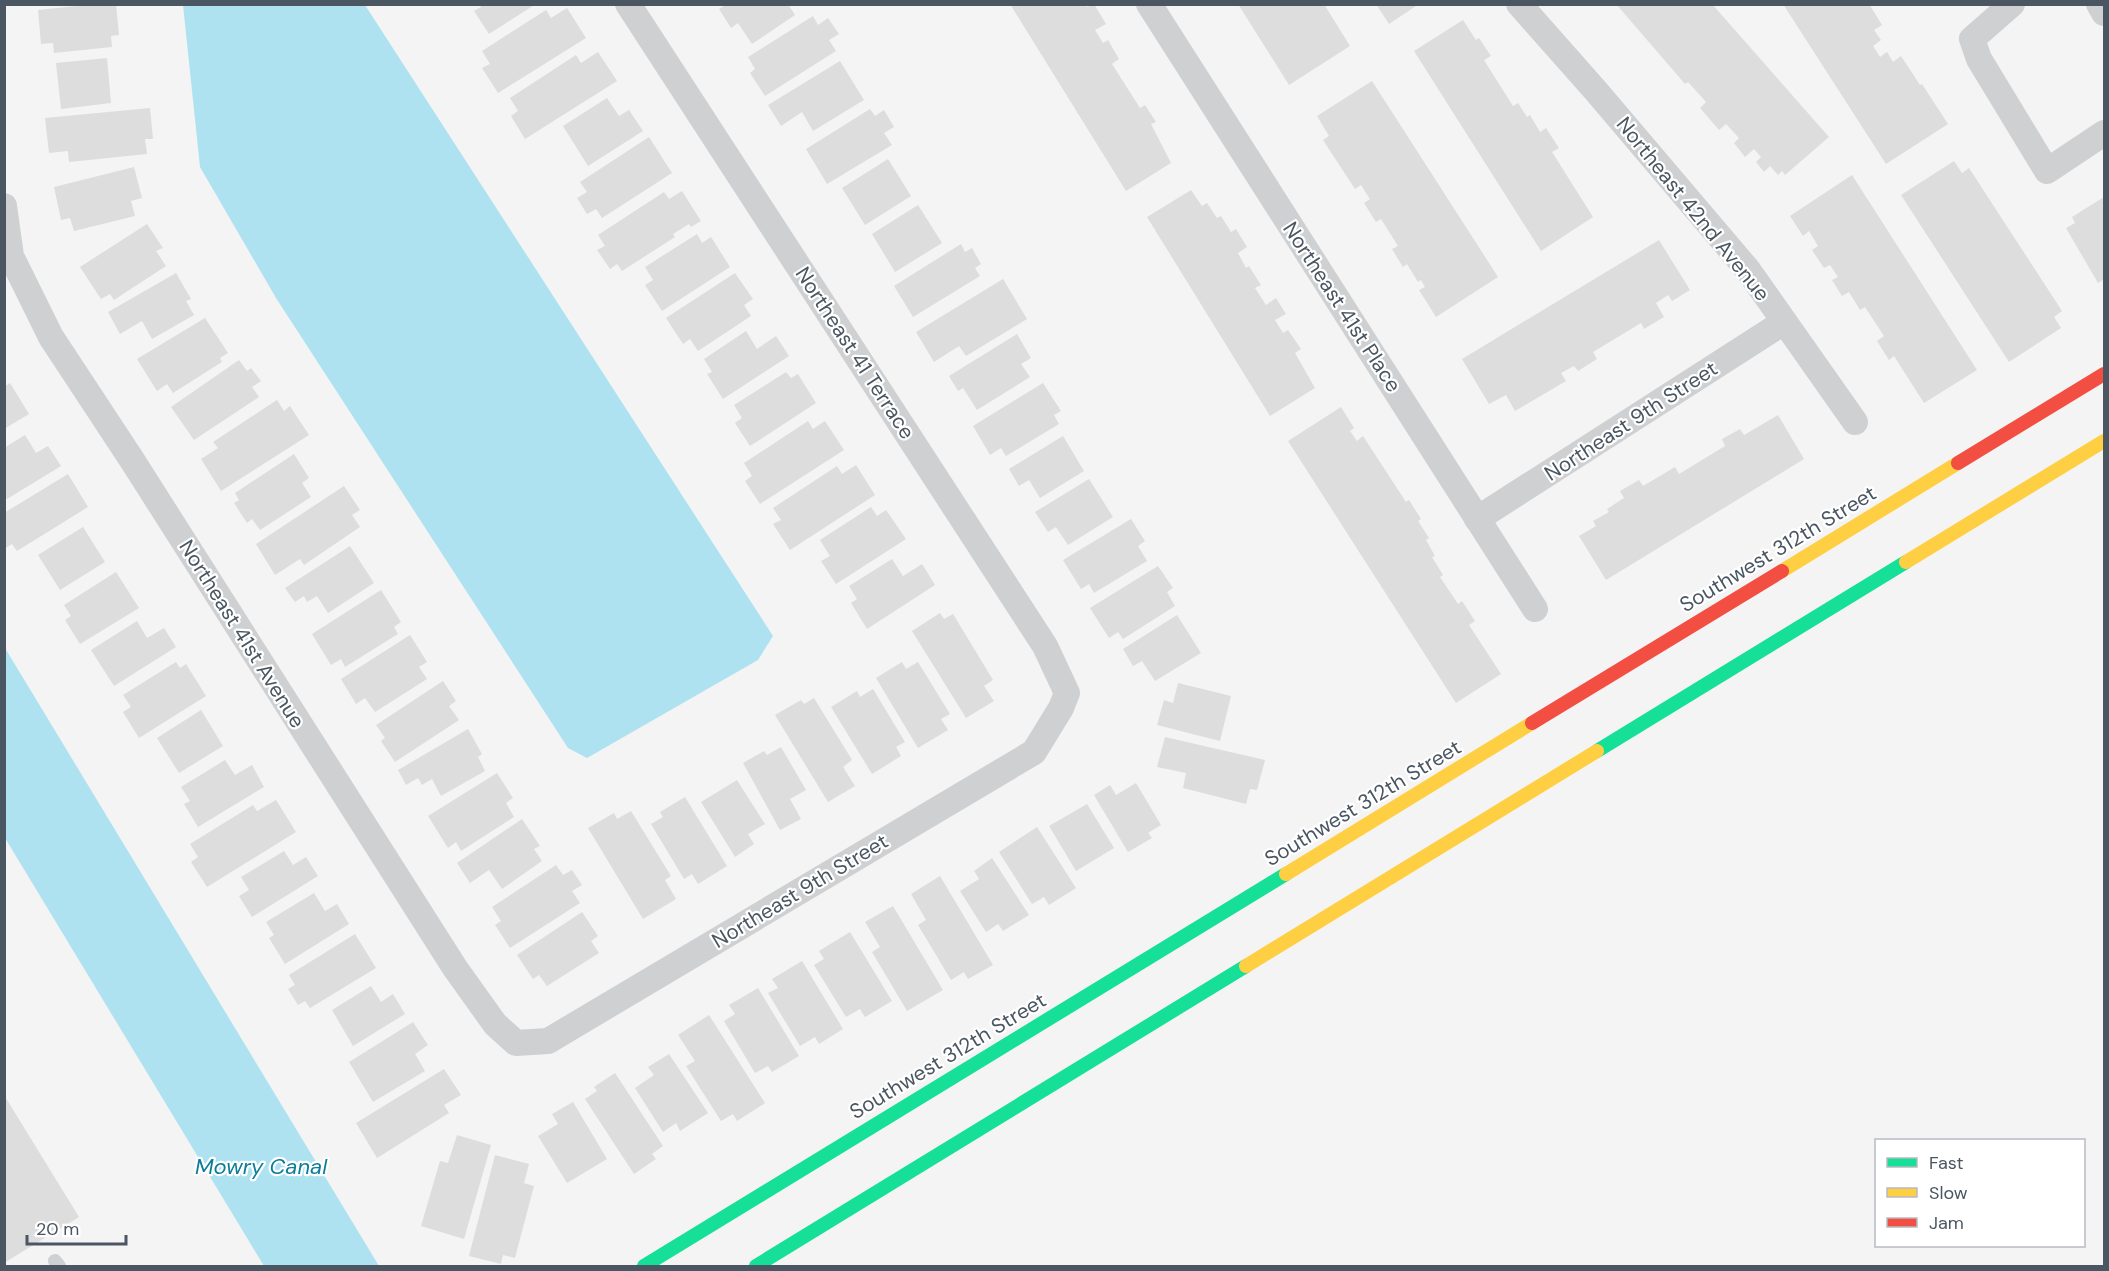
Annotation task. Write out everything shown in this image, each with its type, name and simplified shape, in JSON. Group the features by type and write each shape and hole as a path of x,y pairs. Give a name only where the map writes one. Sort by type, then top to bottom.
{"main road":[{"name":"Southwest 312th Street","path":"644,1266 2104,374"},
{"path":"756,1266 2104,441"}],"street":[{"name":"Northeast 41 Terrace","path":"628,4 1046,646 1066,693 1061,708"},
{"name":"Northeast 41st Place","path":"1149,4 1534,609"},
{"name":"Northeast 42nd Avenue","path":"1519,4 1740,261 1856,422"},
{"path":"2012,4 1972,39 1979,59 2047,171 2104,133"},
{"path":"2098,4 2104,13"},
{"name":"Northeast 41st Avenue","path":"4,206 10,256 51,337 132,460 454,968 495,1024 516,1043"},
{"name":"Northeast 9th Street","path":"1477,519 1784,322"},
{"name":"Northeast 9th Street","path":"516,1043 548,1041 1034,752 1061,708"}],"water":[{"path":"183,5 365,5 773,636 758,660 587,758 568,748 276,298 200,167"},
{"name":"Mowry Canal","path":"4,648 379,1266 264,1266 5,838"}],"building":[{"path":"116,4 119,35 111,36 112,47 54,53 53,43 41,44 38,10"},
{"path":"480,4 536,4 489,34 474,11 481,7"},
{"path":"727,4 788,4 795,15 752,44 738,23 731,28 719,9"},
{"path":"1010,4 1085,4 1087,7 1094,4 1106,24 1095,30 1103,43 1108,40 1119,59 1112,64 1140,108 1145,105 1156,122 1151,124 1171,163 1126,191"},
{"path":"1238,4 1324,4 1350,46 1289,85"},
{"path":"1376,4 1419,4 1389,24"},
{"path":"1616,4 1712,4 1829,137 1785,175 1782,171 1778,175 1770,166 1764,172 1756,162 1761,157 1754,149 1745,157 1734,143 1739,138 1726,124 1719,130 1700,108 1706,102 1688,82 1685,84"},
{"path":"1783,4 1869,4 1882,25 1874,30 1881,40 1873,46 1880,57 1887,52 1893,62 1901,56 1948,124 1886,164"},
{"path":"567,8 586,38 498,93 482,68 490,64 482,51 546,10 551,18"},
{"path":"813,16 818,25 828,18 839,34 829,40 836,51 765,96 750,73 755,69 748,57"},
{"path":"1463,20 1476,40 1479,38 1491,56 1484,60 1513,106 1518,103 1527,117 1530,115 1540,132 1546,128 1559,148 1552,152 1593,217 1541,251 1414,51"},
{"path":"598,52 617,81 525,139 511,116 518,111 510,98 576,55 581,63"},
{"path":"107,58 111,103 61,109 56,63"},
{"path":"840,61 864,100 813,131 802,112 781,126 768,105"},
{"path":"1372,81 1498,277 1436,317 1419,290 1425,287 1421,280 1418,282 1407,264 1403,267 1392,249 1398,246 1381,219 1376,222 1364,203 1370,199 1361,185 1355,189 1323,140 1329,136 1317,116"},
{"path":"607,98 619,116 629,110 643,131 588,166 563,126"},
{"path":"150,108 153,139 145,139 147,154 69,162 68,151 49,153 45,118"},
{"path":"870,109 875,116 884,110 894,127 884,133 892,145 827,184 806,149"},
{"path":"649,137 672,173 602,218 596,209 587,214 577,198 587,192 580,182"},
{"path":"888,159 911,196 865,225 842,188"},
{"path":"1954,161 1962,173 1969,168 2062,311 2054,317 2061,328 2009,362 1901,195"},
{"path":"134,167 142,198 131,201 135,216 74,231 70,218 61,220 54,187"},
{"path":"1852,175 1977,370 1924,403 1894,356 1889,360 1877,341 1884,336 1865,307 1860,310 1849,292 1842,296 1832,280 1838,277 1830,265 1824,268 1812,250 1818,246 1809,231 1803,236 1790,216"},
{"path":"1191,190 1202,206 1207,203 1217,218 1221,216 1231,232 1236,229 1247,247 1238,253 1246,268 1249,266 1261,285 1255,288 1266,305 1276,298 1286,314 1275,320 1283,333 1288,330 1301,349 1295,353 1315,388 1270,416 1147,217"},
{"path":"682,191 701,221 691,227 689,224 673,234 675,237 622,271 617,264 610,269 597,250 605,246 598,235 664,192 669,199"},
{"path":"2104,197 2104,279 2098,283 2066,228 2075,223 2072,217"},
{"path":"918,205 942,243 895,272 872,234"},
{"path":"147,224 163,248 156,251 166,266 114,300 110,294 101,299 80,267"},
{"path":"697,234 702,243 711,237 730,267 662,311 645,285 653,280 645,267"},
{"path":"1659,240 1690,290 1672,301 1668,295 1656,303 1664,317 1644,329 1641,323 1593,352 1597,359 1578,371 1574,366 1561,373 1566,381 1515,411 1506,395 1489,404 1462,359"},
{"path":"961,244 965,252 972,248 981,264 975,268 980,276 913,317 894,286"},
{"path":"176,273 191,299 186,301 194,315 152,339 142,321 120,334 108,312"},
{"path":"735,273 753,299 744,305 751,316 698,351 690,339 683,344 666,318"},
{"path":"1003,279 1027,319 966,356 959,346 934,362 916,332"},
{"path":"205,318 228,353 220,358 222,362 173,393 167,384 157,391 137,359"},
{"path":"746,331 757,349 776,336 789,356 723,399 707,374 712,372 704,359"},
{"path":"1017,334 1031,358 1021,364 1030,377 977,410 963,388 958,391 949,376"},
{"path":"239,360 247,371 251,368 261,381 252,387 259,397 194,440 171,407"},
{"path":"786,372 791,378 798,374 816,403 750,446 735,423 742,418 734,405"},
{"path":"10,383 29,414 4,429 4,387"},
{"path":"1043,383 1061,411 1054,415 1059,424 1006,456 1001,448 990,455 973,426"},
{"path":"277,400 284,411 290,406 309,435 221,491 201,459 218,448 213,442"},
{"path":"1341,407 1354,428 1350,431 1357,441 1363,436 1406,502 1409,500 1421,519 1418,521 1429,538 1426,540 1435,556 1432,557 1443,575 1440,577 1458,604 1462,601 1475,621 1469,625 1501,674 1456,703 1288,441"},
{"path":"1778,415 1804,459 1606,580 1579,536 1596,526 1593,521 1609,512 1607,509 1624,498 1620,491 1639,480 1643,486 1675,467 1679,474 1725,446 1722,439 1740,429 1744,435"},
{"path":"808,421 813,429 825,421 844,450 760,504 745,481 752,476 744,463"},
{"path":"25,435 36,453 48,446 61,466 7,499 4,495 4,448"},
{"path":"1063,436 1084,471 1040,498 1029,480 1019,486 1009,469"},
{"path":"294,454 309,478 302,483 311,497 260,530 252,519 247,523 234,503 239,500 235,493"},
{"path":"856,465 875,495 790,550 773,524 781,520 773,508 837,466 842,474"},
{"path":"68,474 88,507 17,551 12,544 4,549 4,513"},
{"path":"1089,479 1113,517 1068,545 1056,527 1048,532 1035,512"},
{"path":"344,486 360,510 352,515 360,527 304,565 300,559 275,575 256,544"},
{"path":"871,507 877,516 886,510 906,539 836,584 821,561 830,556 820,540"},
{"path":"1131,519 1145,541 1138,546 1147,561 1094,593 1089,584 1081,589 1063,560"},
{"path":"83,527 105,562 60,590 38,555"},
{"path":"350,546 374,583 328,613 317,596 307,602 304,596 295,602 285,588"},
{"path":"892,559 903,576 922,564 935,585 867,629 851,603 857,599 849,586"},
{"path":"1158,566 1173,588 1167,592 1175,606 1123,639 1118,632 1109,638 1090,608"},
{"path":"116,572 139,608 80,644 65,620 71,616 64,605"},
{"path":"381,590 401,622 394,627 398,634 345,667 341,659 331,665 312,634"},
{"path":"940,613 944,619 953,614 993,680 984,686 994,701 966,718 912,631"},
{"path":"1177,615 1201,653 1155,681 1142,661 1133,666 1123,649"},
{"path":"137,621 147,638 164,628 176,647 114,686 91,650"},
{"path":"410,635 427,662 419,667 427,679 375,712 365,698 356,704 341,679"},
{"path":"176,662 180,668 186,664 206,696 139,738 123,712 131,707 123,695"},
{"path":"902,662 906,669 918,662 950,714 941,719 948,730 918,748 876,678"},
{"path":"443,681 456,701 449,706 459,720 395,762 381,741 385,738 376,725"},
{"path":"1178,683 1231,696 1220,741 1157,725 1164,700 1173,703"},
{"path":"873,689 905,742 896,747 901,756 872,774 831,707 857,691 860,697"},
{"path":"814,698 852,760 843,767 855,786 828,802 775,715 801,700 804,704"},
{"path":"201,710 223,746 179,773 157,738"},
{"path":"468,729 482,754 478,757 485,771 441,796 432,779 422,785 418,778 406,785 398,770"},
{"path":"1165,737 1265,760 1257,790 1250,789 1246,804 1183,788 1186,773 1157,767"},
{"path":"781,747 806,790 790,799 801,819 780,830 743,763 764,751 767,755"},
{"path":"225,760 235,775 252,765 264,787 198,827 184,804 190,801 181,787"},
{"path":"497,773 513,798 506,803 514,817 461,851 456,842 448,848 428,816"},
{"path":"737,780 765,824 748,834 754,844 735,857 701,802"},
{"path":"1136,783 1161,825 1148,833 1152,838 1128,852 1094,795 1110,785 1116,795"},
{"path":"685,797 727,866 698,884 692,874 684,879 651,824 663,817 660,812"},
{"path":"276,800 296,832 207,887 191,862 198,857 190,844 253,805 257,811"},
{"path":"1087,804 1114,848 1076,871 1049,826"},
{"path":"631,811 671,876 665,880 676,899 643,919 588,828 614,813 617,819"},
{"path":"522,819 540,846 534,849 542,861 502,889 489,870 470,883 457,863"},
{"path":"1037,827 1076,888 1049,905 1044,897 1032,904 999,852"},
{"path":"284,851 293,865 306,857 318,876 252,917 239,896 249,890 241,877"},
{"path":"992,858 1029,915 1003,931 998,924 986,932 960,891 979,879 974,871"},
{"path":"556,865 563,875 572,870 582,885 572,891 580,903 510,948 495,925 501,921 492,907"},
{"path":"940,876 993,965 968,979 964,972 951,980 918,925 926,920 911,894"},
{"path":"314,893 325,911 337,904 349,924 285,964 269,938 274,935 266,922"},
{"path":"893,906 943,990 907,1011 872,952 880,947 865,922"},
{"path":"582,912 598,936 591,941 599,953 547,986 539,975 533,979 517,955"},
{"path":"850,932 892,1001 865,1017 860,1009 846,1017 814,965 824,959 819,951"},
{"path":"355,934 376,968 310,1008 305,1001 298,1005 288,989 295,985 289,975"},
{"path":"802,961 843,1029 819,1044 815,1037 800,1046 768,993 778,988 772,979"},
{"path":"371,986 381,1002 393,994 405,1014 353,1046 332,1010"},
{"path":"758,988 799,1056 772,1072 768,1066 755,1073 724,1021 735,1014 729,1005"},
{"path":"709,1015 765,1103 737,1121 733,1114 721,1121 686,1066 695,1061 678,1035"},
{"path":"413,1022 428,1045 415,1054 425,1071 373,1102 349,1062"},
{"path":"669,1054 708,1113 680,1131 676,1123 663,1132 635,1088 654,1075 648,1067"},
{"path":"444,1069 461,1095 444,1105 449,1113 377,1158 356,1123"},
{"path":"615,1073 663,1146 652,1154 656,1159 634,1174 585,1099 597,1091 594,1087"},
{"path":"4,1095 79,1217 4,1263"},
{"path":"573,1102 607,1159 567,1183 538,1136 558,1124 552,1114"},
{"path":"457,1135 491,1145 464,1239 421,1226 440,1161 448,1163"},
{"path":"495,1155 529,1164 524,1183 534,1186 515,1258 503,1255 501,1264 469,1256"}],"traffic: fast":[{"path":"1597,751 1906,562"},
{"path":"644,1266 1286,874"},
{"path":"756,1266 1246,966"}],"traffic: slow":[{"path":"1906,562 2104,441"},
{"path":"1782,571 1958,463"},
{"path":"1286,874 1532,723"},
{"path":"1246,966 1597,751"}],"traffic: jam":[{"path":"1958,463 2104,374"},
{"path":"1532,723 1782,571"}]}
